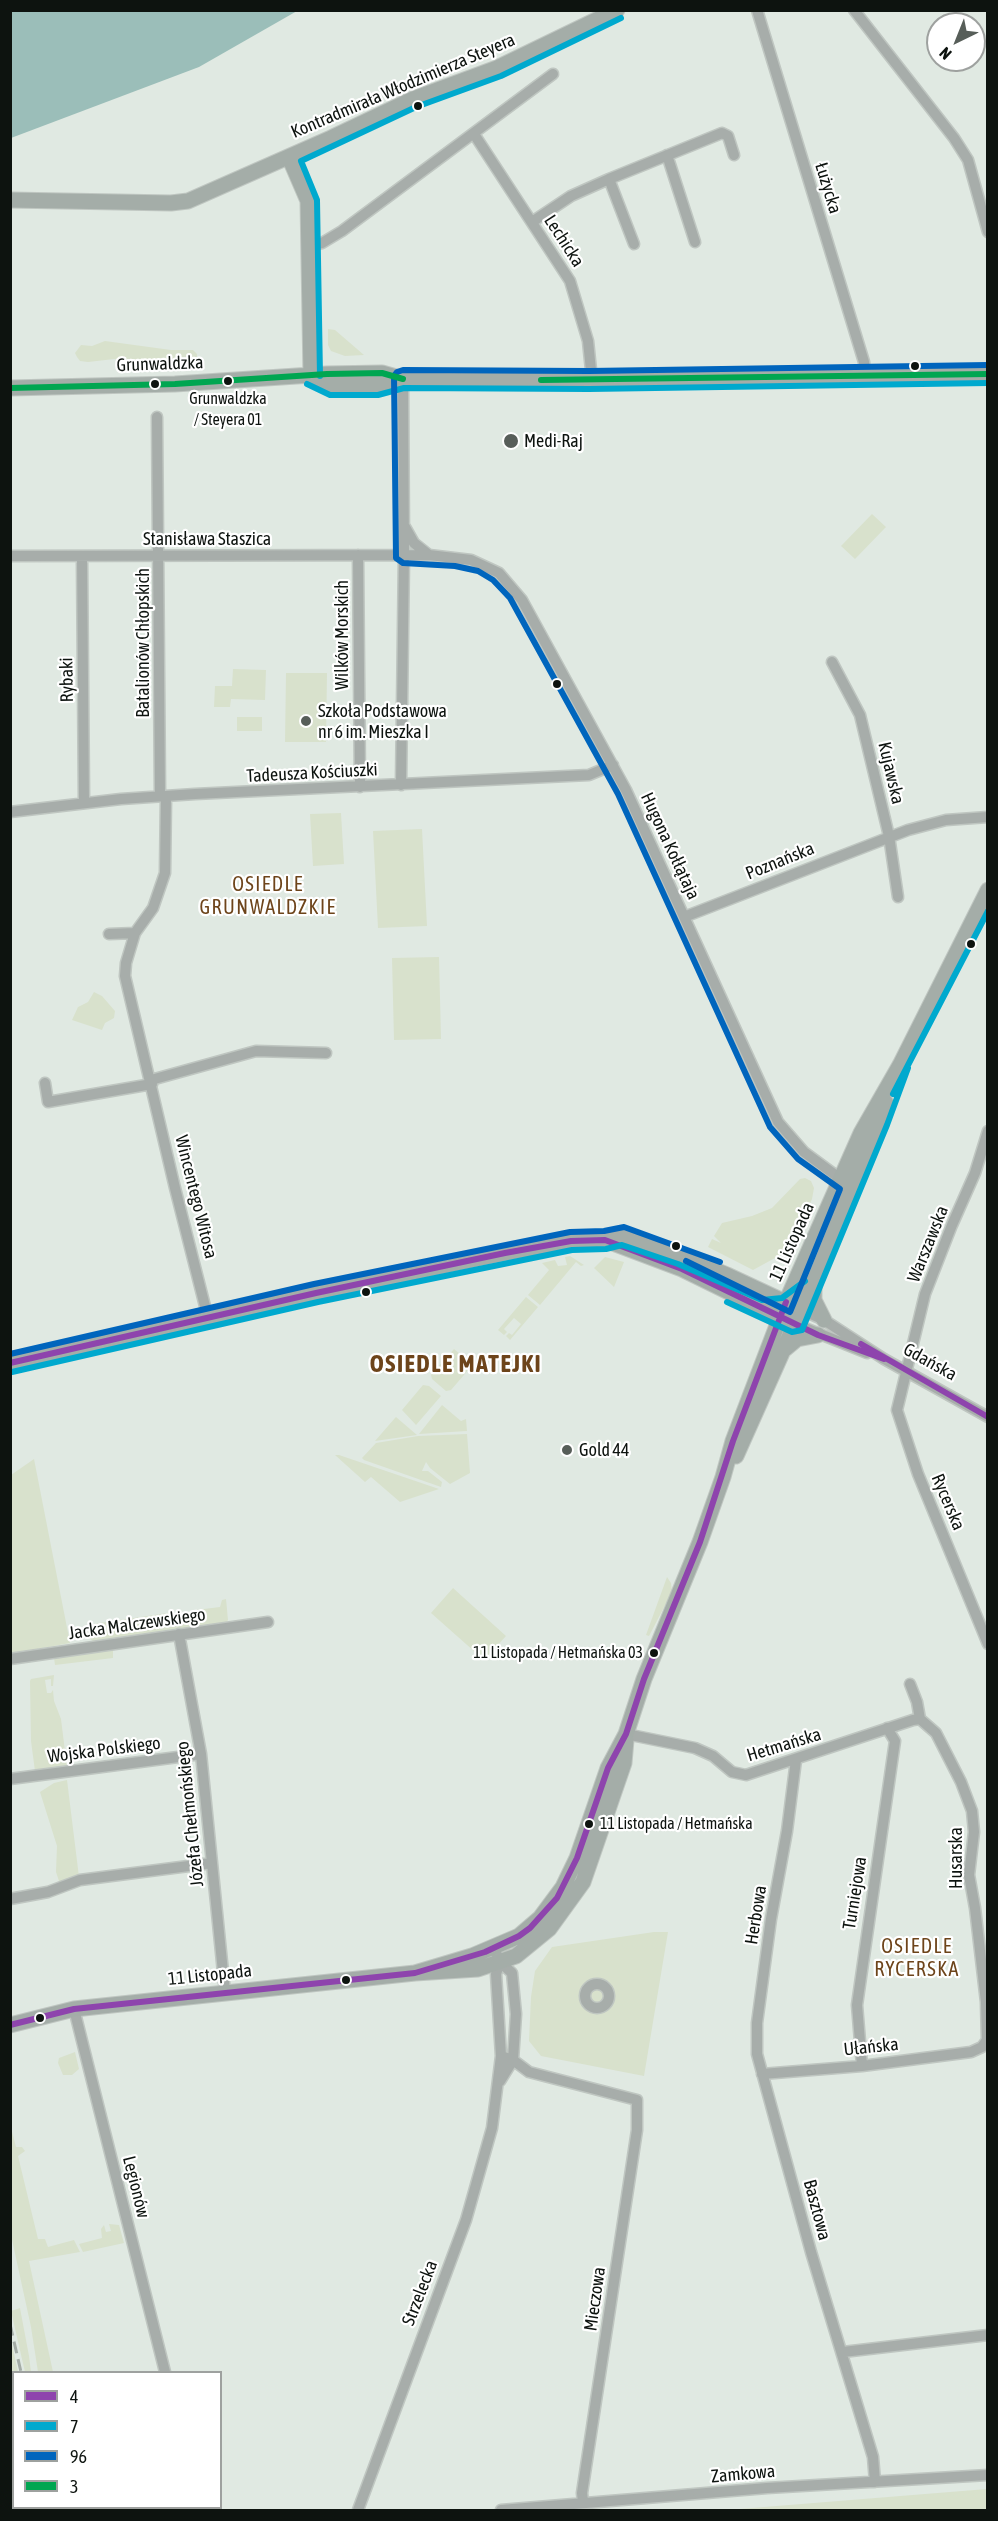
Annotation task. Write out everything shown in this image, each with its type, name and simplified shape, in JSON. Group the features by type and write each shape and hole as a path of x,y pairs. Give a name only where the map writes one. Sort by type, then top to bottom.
{"street":[{"name":"Kontradmirała Włodzimierza Steyera","path":"311,376 308,201 288,156 413,99 497,68 617,10"},
{"name":"Łużycka","path":"757,10 864,362 865,375"},
{"path":"854,10 954,138 968,160 987,232"},
{"path":"310,245 322,243 342,231 553,74"},
{"path":"532,222 571,196 722,133 728,136 734,155"},
{"name":"Lechicka","path":"474,134 570,281 588,341 592,380"},
{"path":"667,155 695,242"},
{"path":"10,200 154,203 188,201 288,156"},
{"path":"609,179 634,244"},
{"name":"Grunwaldzka","path":"10,388 165,385 311,376 332,386 378,386 404,379 592,380 987,374"},
{"path":"401,785 404,379"},
{"name":"Batalionów Chłopskich","path":"146,918 153,908 165,873 158,417"},
{"path":"404,524 414,543 429,555"},
{"name":"Stanisława Staszica","path":"10,556 404,554"},
{"name":"Hugona Kołłątaja","path":"404,554 456,557 481,563 499,573 522,600 613,765 778,1122 804,1152 846,1183"},
{"name":"Wilków Morskich","path":"358,555 360,787"},
{"name":"Rybaki","path":"82,556 84,803"},
{"name":"Kujawska","path":"832,662 860,715 889,836 898,897"},
{"name":"Tadeusza Kościuszki","path":"10,812 163,796 589,775 613,765"},
{"name":"Poznańska","path":"684,917 889,836 946,820 987,817"},
{"name":"11 Listopada","path":"723,1477 742,1445 814,1281 865,1125 900,1065 987,890"},
{"name":"Wincentego Witosa","path":"146,918 137,932 126,963 125,976 208,1318"},
{"path":"109,934 137,932"},
{"path":"45,1083 48,1102 152,1082 256,1052 326,1053"},
{"name":"Warszawska","path":"906,1371 925,1294 987,1138"},
{"name":"11 Listopada","path":"10,2025 74,2009 415,1973 476,1969 530,1928 556,1898 577,1858 608,1768 626,1734 644,1679 700,1542 733,1441 770,1342 799,1274 846,1183"},
{"name":"Gdańska","path":"10,1363 538,1247 622,1236 641,1240 764,1291 824,1320 884,1359 987,1417"},
{"path":"605,1240 682,1269 795,1324"},
{"path":"764,1291 779,1290 799,1274"},
{"path":"814,1281 814,1300 824,1320"},
{"path":"757,1306 770,1329 770,1342"},
{"name":"Gdańska","path":"795,1324 818,1335 884,1359"},
{"path":"785,1349 797,1339 818,1335"},
{"name":"Rycerska","path":"906,1371 898,1404 898,1419 987,1644"},
{"name":"Jacka Malczewskiego","path":"10,1659 268,1622"},
{"name":"Józefa Chełmońskiego","path":"179,1634 201,1754 225,1992"},
{"name":"Husarska","path":"910,1684 920,1719 936,1733 961,1782 972,1811 974,1832 969,1875 986,2002 987,2040 982,2047"},
{"name":"Hetmańska","path":"626,1734 695,1748 713,1756 732,1772 746,1775 920,1719"},
{"name":"Turniejowa","path":"862,2066 857,2005 894,1741 887,1728"},
{"name":"11 Listopada","path":"415,1973 526,1949 558,1919 583,1882 624,1763 626,1734"},
{"name":"Wojska Polskiego","path":"10,1779 201,1754"},
{"name":"Herbowa","path":"762,2074 757,2054 757,2023 796,1760"},
{"path":"10,1899 48,1892 80,1880 212,1863"},
{"name":"Strzelecka","path":"498,2083 513,2060 516,1966 526,1949"},
{"path":"497,1955 510,1969 515,1980"},
{"name":"Strzelecka","path":"358,2511 466,2220 492,2128 501,2056 497,1955"},
{"path":"476,1969 492,1982 498,1991"},
{"name":"Legionów","path":"74,2009 164,2371"},
{"name":"Ułańska","path":"762,2074 862,2066 971,2052 982,2047"},
{"path":"501,2056 513,2060"},
{"name":"Mieczowa","path":"513,2060 529,2072 637,2100 637,2130 582,2493 583,2502"},
{"name":"Basztowa","path":"762,2074 811,2252 873,2457 875,2482"},
{"path":"843,2352 987,2335"},
{"name":"Zamkowa","path":"501,2511 583,2502 652,2499 767,2488 987,2475"}],"green space":[{"path":"328,329 335,330 364,355 345,356 331,351 328,345"},
{"path":"105,341 171,350 193,350 197,354 197,359 170,364 160,361 114,359 88,362 80,361 75,353 81,345 92,346"},
{"path":"872,514 886,527 855,559 841,546"},
{"path":"233,669 266,670 265,700 231,699 230,707 214,707 215,686 232,686"},
{"path":"286,673 327,673 326,742 285,742"},
{"path":"237,717 262,717 262,731 237,731"},
{"path":"341,813 344,864 313,866 310,814"},
{"path":"422,829 427,926 378,928 373,831"},
{"path":"439,957 441,1039 394,1040 392,958"},
{"path":"94,992 102,996 115,1011 114,1018 105,1023 102,1030 72,1020 78,1007 88,1002"},
{"path":"805,1178 811,1181 814,1188 812,1199 790,1248 786,1252 753,1270 708,1247 712,1239 721,1243 714,1236 722,1223 752,1216 772,1208 800,1179"},
{"path":"570,1256 584,1265 581,1266 576,1262 540,1305 528,1295 549,1270 542,1263 555,1260 558,1266 567,1265 565,1257"},
{"path":"605,1257 624,1262 614,1287 594,1268"},
{"path":"526,1297 538,1307 510,1340 506,1336 509,1333 512,1335 521,1324 514,1318 504,1329 507,1332 504,1335 498,1330"},
{"path":"454,1349 467,1360 470,1368 451,1390 446,1391 432,1379 431,1375"},
{"path":"423,1385 429,1386 441,1396 416,1425 402,1410"},
{"path":"442,1405 461,1421 466,1419 467,1431 419,1434"},
{"path":"395,1418 417,1435 375,1441"},
{"path":"467,1434 470,1473 450,1484 426,1462 422,1471 428,1471 442,1482 441,1487 362,1458 376,1443 418,1436"},
{"path":"335,1455 439,1489 400,1502 371,1477 365,1482"},
{"path":"34,1459 70,1643 11,1654 11,1475"},
{"path":"667,1577 671,1583 672,1592 649,1636 646,1635"},
{"path":"453,1588 506,1636 484,1660 431,1613"},
{"path":"226,1599 228,1620 226,1623 94,1642 89,1638 88,1622 93,1624 168,1613 169,1620 197,1616 196,1610 220,1607 222,1600"},
{"path":"113,1649 113,1658 55,1665 54,1658"},
{"path":"54,1675 53,1686 51,1686 51,1679 45,1680 47,1693 53,1690 54,1701 61,1719 67,1767 35,1771 31,1741 30,1681"},
{"path":"67,1780 79,1877 60,1884 56,1872 57,1846 40,1792 54,1783"},
{"path":"668,1932 644,2076 541,2056 529,2041 531,1997 535,1971 552,1947"},
{"path":"75,2052 79,2069 72,2075 63,2075 58,2063 59,2058"},
{"path":"10,2124 16,2147 22,2147 25,2151 18,2156 38,2239 45,2239 48,2247 74,2240 80,2252 29,2261 53,2371 38,2371 31,2327 11,2235"},
{"path":"109,2224 119,2225 124,2243 83,2252 79,2244 102,2238 101,2229 104,2225 106,2232 111,2231"},
{"path":"20,2308 31,2371 25,2371 11,2311"},
{"path":"11,2340 18,2371 12,2371 12,2509 48,2510 11,2510"},
{"path":"987,2489 987,2510 727,2510"}],"water":[{"path":"11,10 297,11 199,67 11,138"}],"railway":[{"path":"10,2324 21,2371"}],"transit line":[{"name":"7","path":"320,376 317,200 301,161 416,107 501,76 621,18"},
{"name":"96","path":"686,1261 790,1312 840,1189 798,1159 770,1127 618,794 510,598 493,580 478,571 455,566 403,563 396,558 394,376 403,370 589,371 988,365"},
{"name":"3","path":"10,388 175,384 327,374 382,373 403,379"},
{"name":"3","path":"541,380 988,374"},
{"name":"7","path":"307,384 330,395 378,395 404,388 589,389 988,383"},
{"name":"7","path":"893,1094 988,911"},
{"name":"7","path":"727,1302 792,1332 802,1330 887,1125 908,1068"},
{"name":"96","path":"10,1354 314,1284 570,1232 604,1231 624,1227 720,1262"},
{"name":"4","path":"10,1363 316,1293 505,1253 571,1241 605,1240 682,1269 818,1335 884,1359"},
{"name":"7","path":"12,1372 318,1302 572,1250 606,1249 622,1245 678,1264 762,1300 782,1298 805,1281"},
{"name":"4","path":"10,2025 74,2009 415,1973 485,1952 519,1936 530,1928 557,1898 577,1858 608,1768 626,1734 644,1679 700,1542 733,1441 786,1302"},
{"name":"4","path":"861,1344 988,1417"}],"place":[{"name":"Grunwaldzka / Steyera 01","path":"228,381"},
{"name":"Medi-Raj","path":"511,441"},
{"name":"Szkoła Podstawowa nr 6 im. Mieszka I","path":"306,721"},
{"name":"Gold 44","path":"567,1450"},
{"name":"11 Listopada / Hetmańska 03","path":"654,1653"},
{"name":"11 Listopada / Hetmańska","path":"589,1824"}],"district":[{"name":"OSIEDLE GRUNWALDZKIE","path":"268,896"},
{"name":"OSIEDLE MATEJKI","path":"456,1364"},
{"name":"OSIEDLE RYCERSKA","path":"917,1958"}]}
